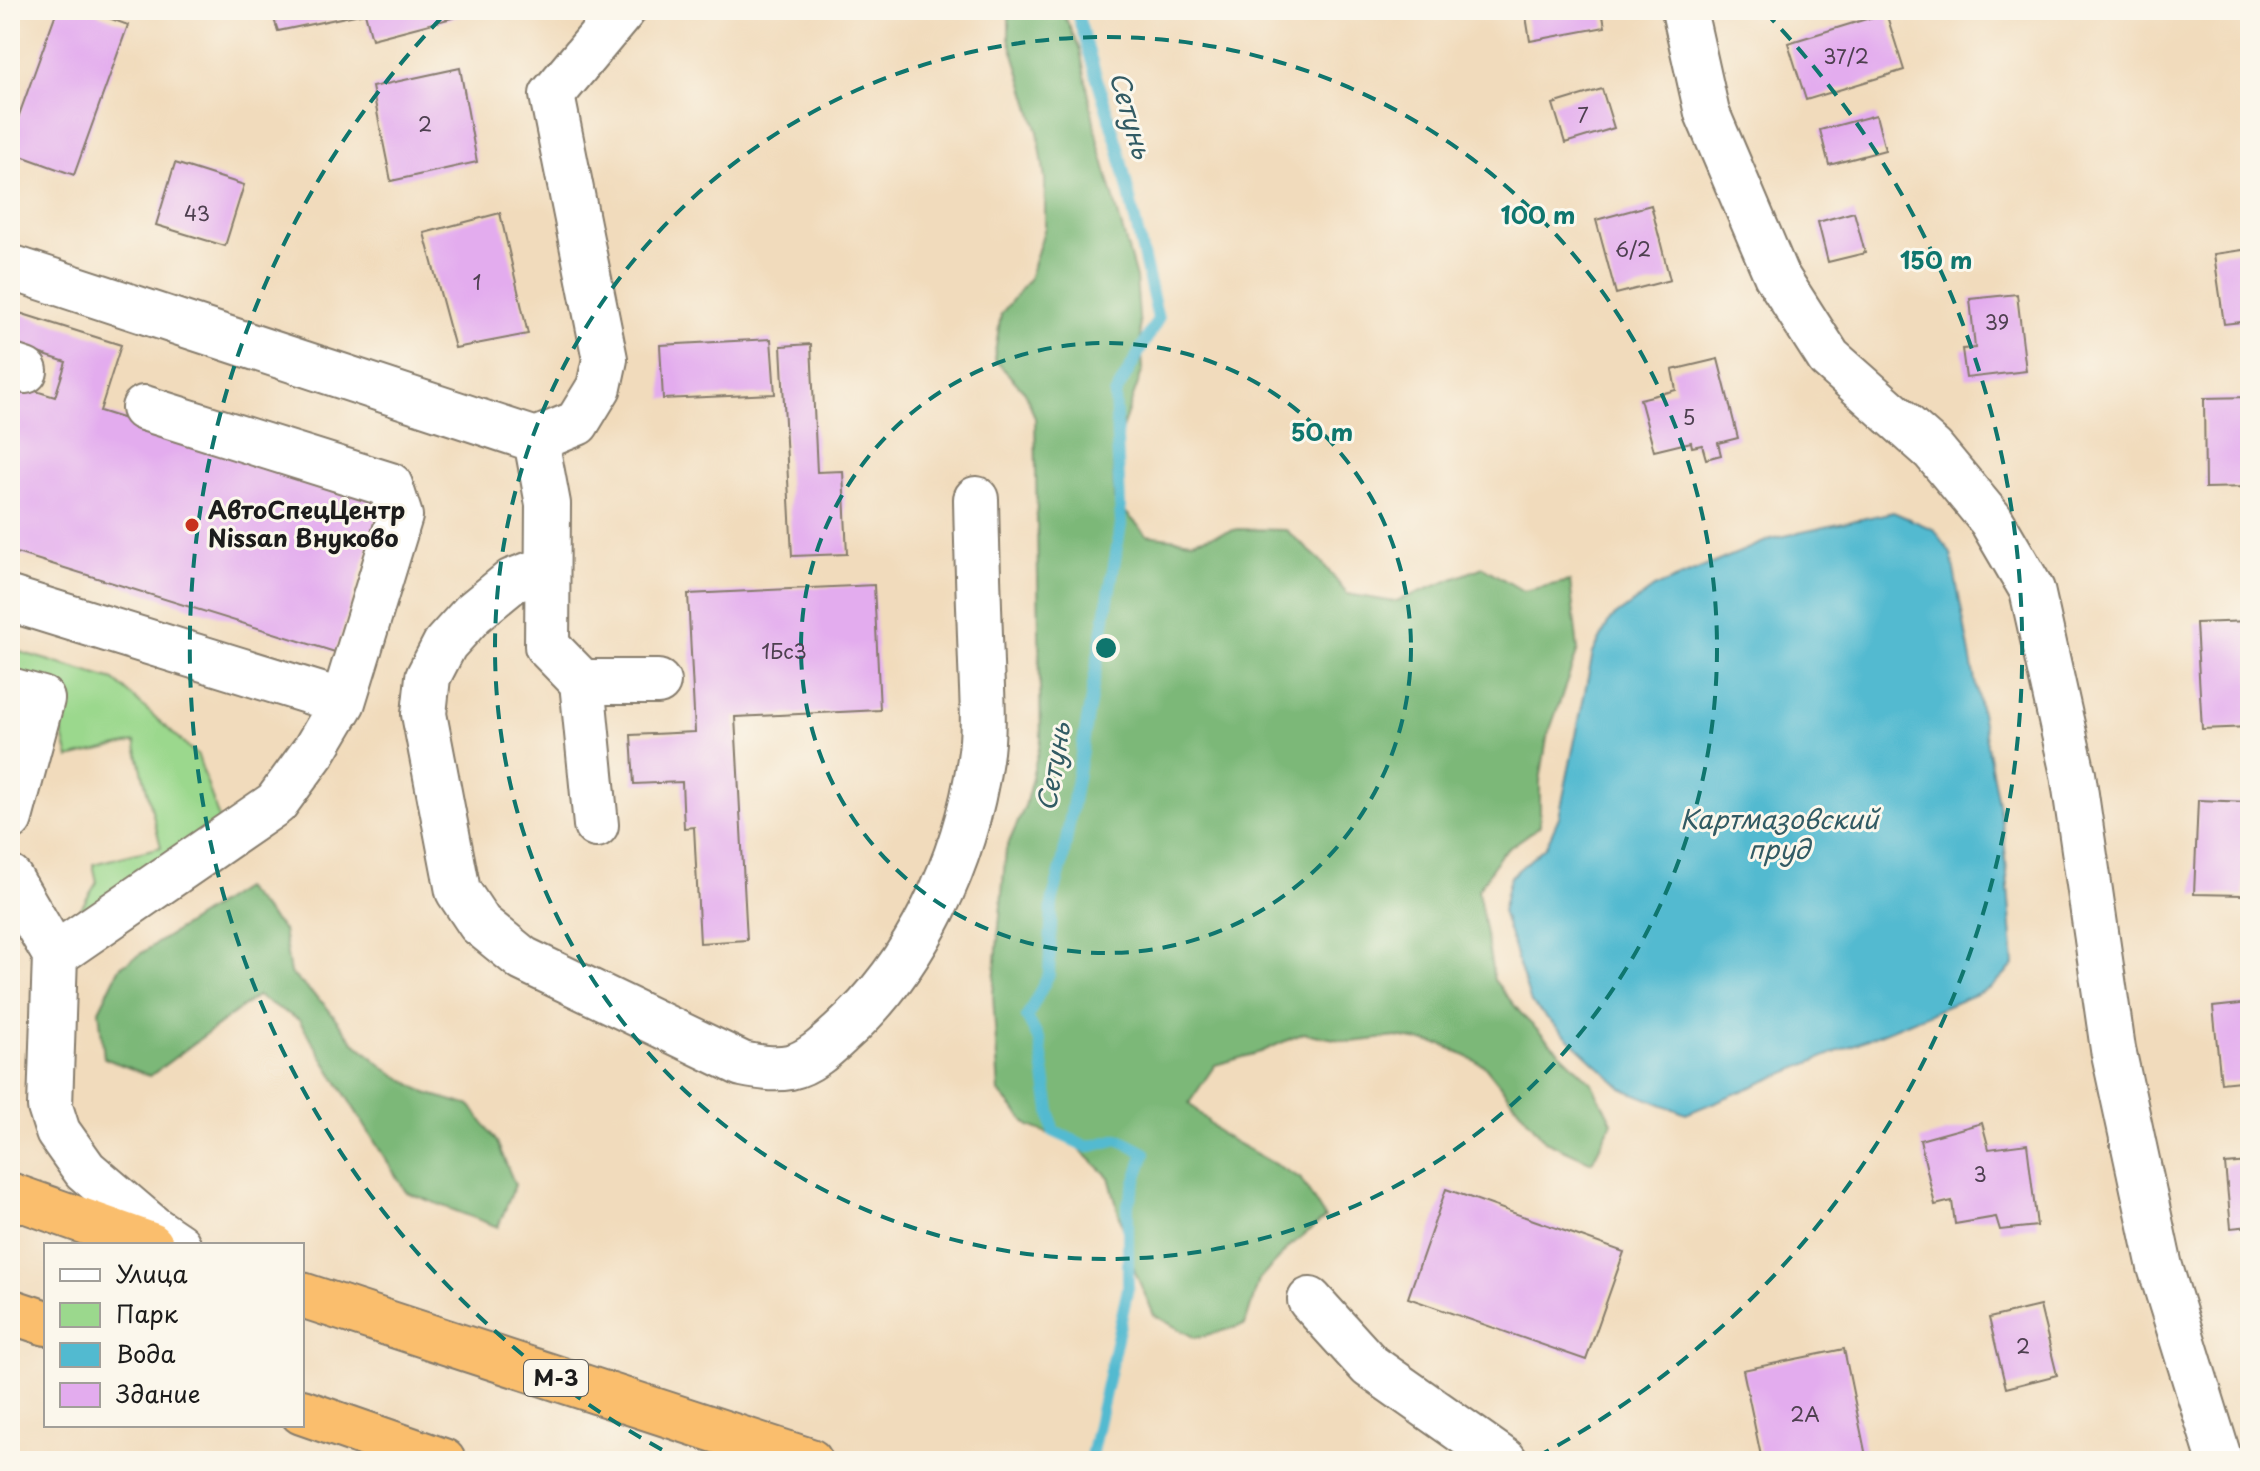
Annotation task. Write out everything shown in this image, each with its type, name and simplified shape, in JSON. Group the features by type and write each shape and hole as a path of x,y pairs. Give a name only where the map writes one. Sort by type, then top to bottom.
{"highway":[{"path":"10,1195 145,1243"},
{"name":"М-3","path":"304,1296 810,1461"},
{"path":"10,1311 44,1322"},
{"path":"304,1413 443,1461"}],"street":[{"path":"10,267 536,440 577,423 599,387 605,359 552,95 623,10"},
{"path":"1684,10 1707,113 1776,275 1829,358 1933,450 1991,520 2032,590 2073,774 2113,1049 2153,1236 2220,1461"},
{"path":"55,955 276,803 314,751 343,702 400,516 390,485 144,408"},
{"path":"536,440 548,504 547,646 582,682 596,825"},
{"path":"547,568 512,581 473,613 445,644 428,677 424,714 458,891 480,924 523,959 742,1064 764,1069 792,1066 821,1052 867,1010 913,948 946,880 967,817 981,758 983,719 976,499"},
{"path":"10,599 343,702"},
{"path":"582,682 658,682"},
{"path":"10,690 42,699 20,744 12,802"},
{"path":"10,878 55,955 50,1107 58,1132 85,1170 175,1243"},
{"path":"1310,1300 1370,1366 1505,1461"}],"green space":[{"path":"1009,10 1062,10 1080,50 1098,142 1136,278 1143,369 1113,454 1114,500 1147,535 1192,541 1238,529 1286,530 1320,560 1347,594 1394,602 1483,567 1523,591 1570,581 1578,650 1547,738 1540,781 1540,826 1502,853 1478,890 1494,980 1523,1016 1591,1082 1612,1122 1592,1162 1545,1141 1484,1065 1443,1045 1397,1037 1351,1042 1303,1033 1261,1052 1215,1065 1189,1103 1222,1135 1300,1178 1325,1218 1290,1246 1259,1280 1245,1325 1195,1338 1154,1315 1135,1272 1109,1177 1073,1143 1029,1126 999,1092 993,994 1006,849 1025,806 1041,740 1035,418 1025,392 994,359 1001,314 1029,279 1045,227 1045,179 1038,132 1009,38"},
{"path":"10,649 114,680 198,756 226,840 95,916 81,908 97,882 93,864 161,847 135,742 69,758 49,683 10,670"},
{"path":"243,888 283,930 290,973 325,1005 353,1041 386,1069 426,1093 471,1106 497,1142 515,1185 498,1227 406,1192 299,1020 257,996 150,1076 104,1058 99,1010 120,967"}],"water":[{"name":"Картмазовский пруд","path":"1893,512 1935,530 1951,554 2004,835 2014,965 1991,988 1686,1114 1623,1089 1531,1003 1502,911 1510,877 1546,846 1559,817 1593,653 1610,620 1654,588 1771,539"}],"building":[{"path":"57,10 87,10 128,25 74,175 10,152 10,140"},
{"path":"271,10 479,11 372,39 365,13 278,31"},
{"path":"1525,10 1602,10 1605,27 1530,41"},
{"path":"1886,13 1904,70 1806,100 1788,43"},
{"path":"460,68 477,162 391,181 372,87"},
{"path":"1602,89 1614,128 1565,143 1553,104"},
{"path":"1876,115 1885,150 1829,165 1820,130"},
{"path":"175,163 244,185 225,246 156,225"},
{"path":"1651,205 1670,280 1616,294 1596,220"},
{"path":"1854,212 1865,253 1828,262 1818,222"},
{"path":"500,213 528,334 455,348 424,233"},
{"path":"2250,249 2250,321 2224,324 2214,254"},
{"path":"2017,294 2026,371 1966,378 1962,349 1975,348 1970,299"},
{"name":"АвтоСпецЦентр Nissan Внуково","path":"10,310 121,345 100,411 383,500 335,652 10,551 10,383 55,397 66,362 10,344"},
{"path":"771,339 775,394 663,399 660,345"},
{"path":"811,344 817,472 843,471 847,554 792,556 781,346"},
{"path":"1718,359 1738,438 1718,443 1721,455 1706,459 1702,445 1692,447 1691,442 1654,451 1640,399 1676,390 1672,370"},
{"path":"2250,397 2250,487 2205,488 2204,398"},
{"path":"874,585 880,710 735,717 747,940 700,943 694,827 684,828 682,782 634,784 631,735 695,732 688,594"},
{"path":"2250,621 2250,727 2202,729 2196,623"},
{"path":"2198,800 2250,802 2250,856 2244,856 2243,895 2194,894"},
{"path":"2250,1003 2250,1080 2221,1083 2213,1007"},
{"path":"1982,1123 1989,1149 2027,1144 2037,1226 2000,1230 1996,1217 1955,1224 1952,1201 1935,1205 1920,1140"},
{"path":"2250,1162 2250,1226 2231,1228 2225,1164"},
{"path":"1446,1189 1624,1252 1586,1360 1408,1298"},
{"path":"2040,1306 2057,1375 2006,1388 1989,1318"},
{"path":"1844,1349 1867,1461 1762,1461 1743,1370"}],"waterway":[{"name":"Сетунь","path":"1076,10 1118,147 1158,319 1115,395 1121,525 1062,865 1052,903 1049,974 1027,1017 1040,1042 1053,1131 1088,1147 1118,1139 1145,1153 1128,1204 1128,1288 1090,1461"}],"place":[{"name":"АвтоСпецЦентр Nissan Внуково","path":"192,525"}]}
